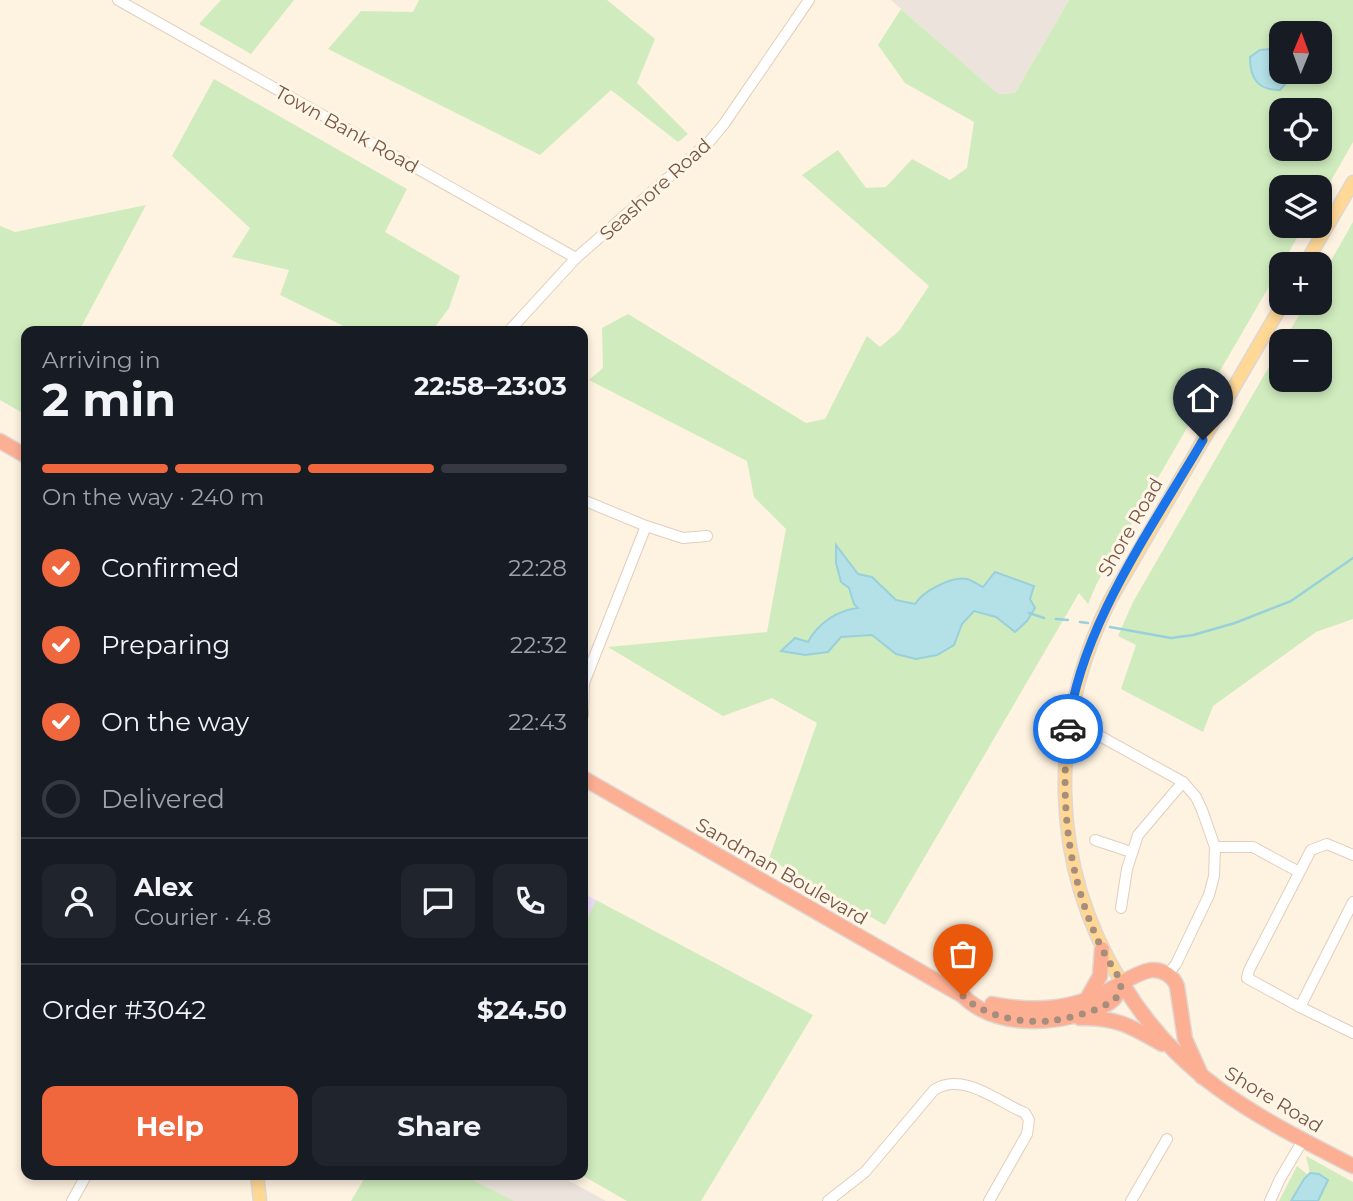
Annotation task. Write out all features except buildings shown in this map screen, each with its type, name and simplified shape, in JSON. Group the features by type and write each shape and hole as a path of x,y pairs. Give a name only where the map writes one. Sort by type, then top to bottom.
{"highway":[{"path":"0,440 21,453"},
{"name":"Sandman Boulevard","path":"588,781 963,996 973,1006 1013,1018 1038,1021 1061,1019 1109,1004 1119,995 1122,983"},
{"path":"1086,1000 1100,976 1102,949"},
{"path":"1122,983 1150,971 1168,974 1177,986 1185,1039 1202,1077"},
{"name":"Sandman Boulevard","path":"963,996 1008,1007 1033,1009 1086,1000 1122,983"},
{"name":"Shore Road","path":"1122,983 1148,1022 1202,1077 1236,1103 1353,1166"},
{"path":"1061,1019 1095,1018 1116,1021 1136,1028 1174,1051"}],"main road":[{"path":"1312,252 1353,182"},
{"name":"Shore Road","path":"1122,983 1102,949 1084,905 1070,846 1064,786 1069,722 1080,674 1110,600 1276,315"},
{"path":"258,1180 260,1201"}],"street":[{"name":"Town Bank Road","path":"118,0 576,258"},
{"name":"Seashore Road","path":"514,326 576,258 693,159 709,142 809,0"},
{"path":"588,502 683,538 708,536"},
{"path":"588,673 646,526"},
{"path":"1069,722 1080,724 1183,782 1196,797 1215,847 1215,865 1209,895 1176,964 1168,974"},
{"path":"1121,908 1131,852 1138,835 1183,782"},
{"path":"1096,840 1131,852"},
{"path":"1353,855 1334,845 1316,846 1298,872 1247,975 1251,981 1353,1033"},
{"path":"1215,847 1253,847 1298,872"},
{"path":"1300,1007 1353,902"},
{"path":"828,1201 865,1172 934,1090 949,1083 965,1084 1028,1110 1027,1134 989,1201"},
{"path":"1131,1201 1167,1139"},
{"path":"1270,1201 1303,1140"},
{"path":"72,1201 84,1180"}],"shaded area":[{"path":"891,0 1069,0 1015,93 997,94"},
{"path":"588,896 596,900 588,917"},
{"path":"473,1180 568,1180 606,1201 512,1201"}],"green space":[{"path":"221,0 294,0 251,54 199,24"},
{"path":"419,0 607,0 655,39 637,83 688,134 678,142 611,90 540,155 328,49 361,11 413,12"},
{"path":"1069,0 1353,0 1353,142 1332,179 1332,175 1269,175 1269,238 1297,238 1289,252 1269,252 1269,286 1097,583 1088,604 1079,593 885,925 769,859 817,723 772,698 723,716 608,647 767,632 786,529 754,497 747,461 589,380 603,368 602,328 628,314 806,423 825,419 867,336 880,347 899,331 929,286 802,175 838,150 866,188 886,187 912,159 950,180 967,168 974,122 905,83 878,45 901,9 998,94 1015,93"},
{"path":"214,79 407,189 385,232 460,276 449,308 436,326 344,326 280,295 289,270 232,257 250,228 172,156"},
{"path":"146,205 82,326 21,326 21,412 0,400 0,226 15,232"},
{"path":"1353,222 1353,619 1316,632 1213,706 1203,732 1121,689 1136,645 1118,636 1133,602 1269,367 1269,392 1332,392 1332,329 1291,329 1299,315 1332,315 1332,259"},
{"path":"596,900 813,1015 701,1201 627,1201 588,1179 588,917"},
{"path":"1306,1156 1353,1182 1353,1201 1318,1201 1327,1184 1324,1176 1310,1173"},
{"path":"1297,1166 1308,1175 1291,1201 1279,1201"},
{"path":"363,1180 473,1180 514,1201 351,1201"}],"water":[{"path":"1269,49 1269,84 1285,84 1280,90 1266,88 1253,77 1250,57 1260,50"},
{"path":"836,545 858,574 872,577 896,600 915,604 924,594 954,580 969,580 983,587 995,572 1034,586 1030,599 1035,608 1027,621 1015,632 996,617 974,611 962,624 954,645 937,655 916,659 896,654 872,635 841,637 828,652 805,655 781,651 795,638 808,642 817,629 829,619 843,611 858,608 849,588 841,582 836,563"},
{"path":"1310,1173 1319,1174 1328,1180 1318,1201 1291,1201 1304,1179"}],"waterway":[{"path":"1110,627 1171,638 1193,635 1235,623 1291,601 1353,558"},
{"path":"1029,613 1044,618"},
{"path":"1056,619 1068,620"},
{"path":"1080,622 1088,623"}],"way so far":[{"path":"963,996 973,1006 988,1012 1013,1018 1049,1021 1079,1015 1109,1004 1120,992 1122,983 1102,949 1090,921 1079,888 1070,846 1064,786 1068,729"}],"route":[{"path":"1068,729 1080,674 1098,624 1203,440"}]}
